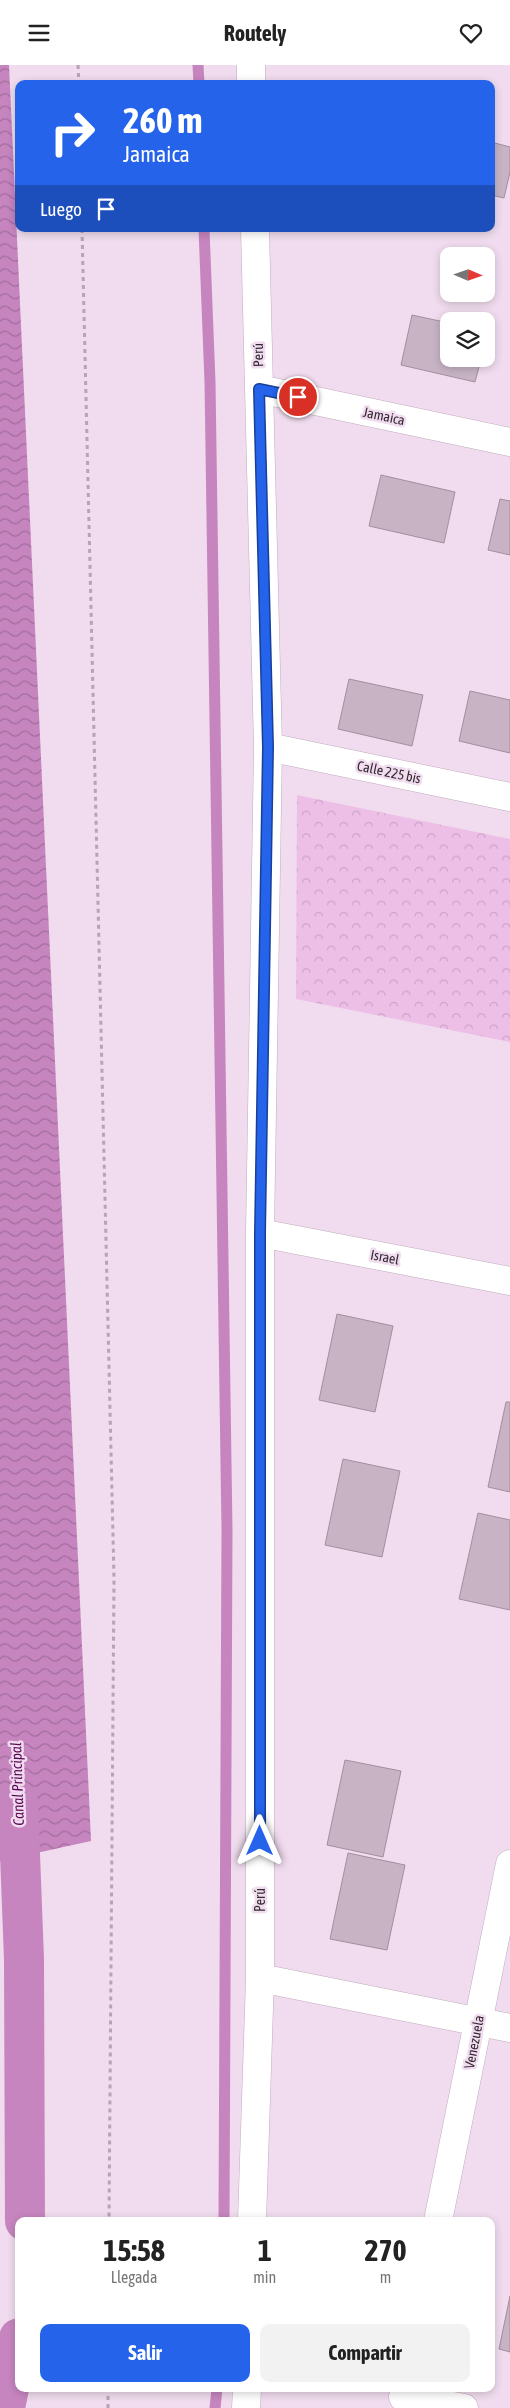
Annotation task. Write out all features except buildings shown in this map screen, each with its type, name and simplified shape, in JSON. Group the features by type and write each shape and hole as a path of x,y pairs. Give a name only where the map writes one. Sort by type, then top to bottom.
{"street":[{"path":"251,65 251,80"},
{"name":"Perú","path":"252,2217 260,1978 260,1233 268,747 255,232"},
{"name":"Jamaica","path":"259,389 510,442"},
{"name":"Calle 225 bis","path":"268,747 510,797"},
{"name":"Israel","path":"260,1233 510,1281"},
{"name":"Venezuela","path":"439,2217 510,1864"},
{"path":"260,1978 510,2029"},
{"path":"246,2408 247,2392"},
{"path":"403,2398 464,2408"}],"path":[{"path":"78,65 79,80"},
{"path":"82,232 114,1578 109,2217"},
{"path":"108,2392 108,2408"}],"green space":[{"path":"297,795 510,839 510,1042 296,999"}],"water":[{"path":"0,65 9,65 15,232 17,232 91,1841 0,1861"}],"waterway":[{"path":"198,65 199,80"},
{"path":"204,232 210,382 227,1530 224,2217"},
{"name":"Canal Principal","path":"18,1802 24,1959 25,2217"},
{"name":"Canal Principal","path":"5,2408 15,2358"},
{"path":"215,2408 217,2392"}],"route":[{"path":"260,1841 260,1233 268,747 259,389 298,397"}]}
